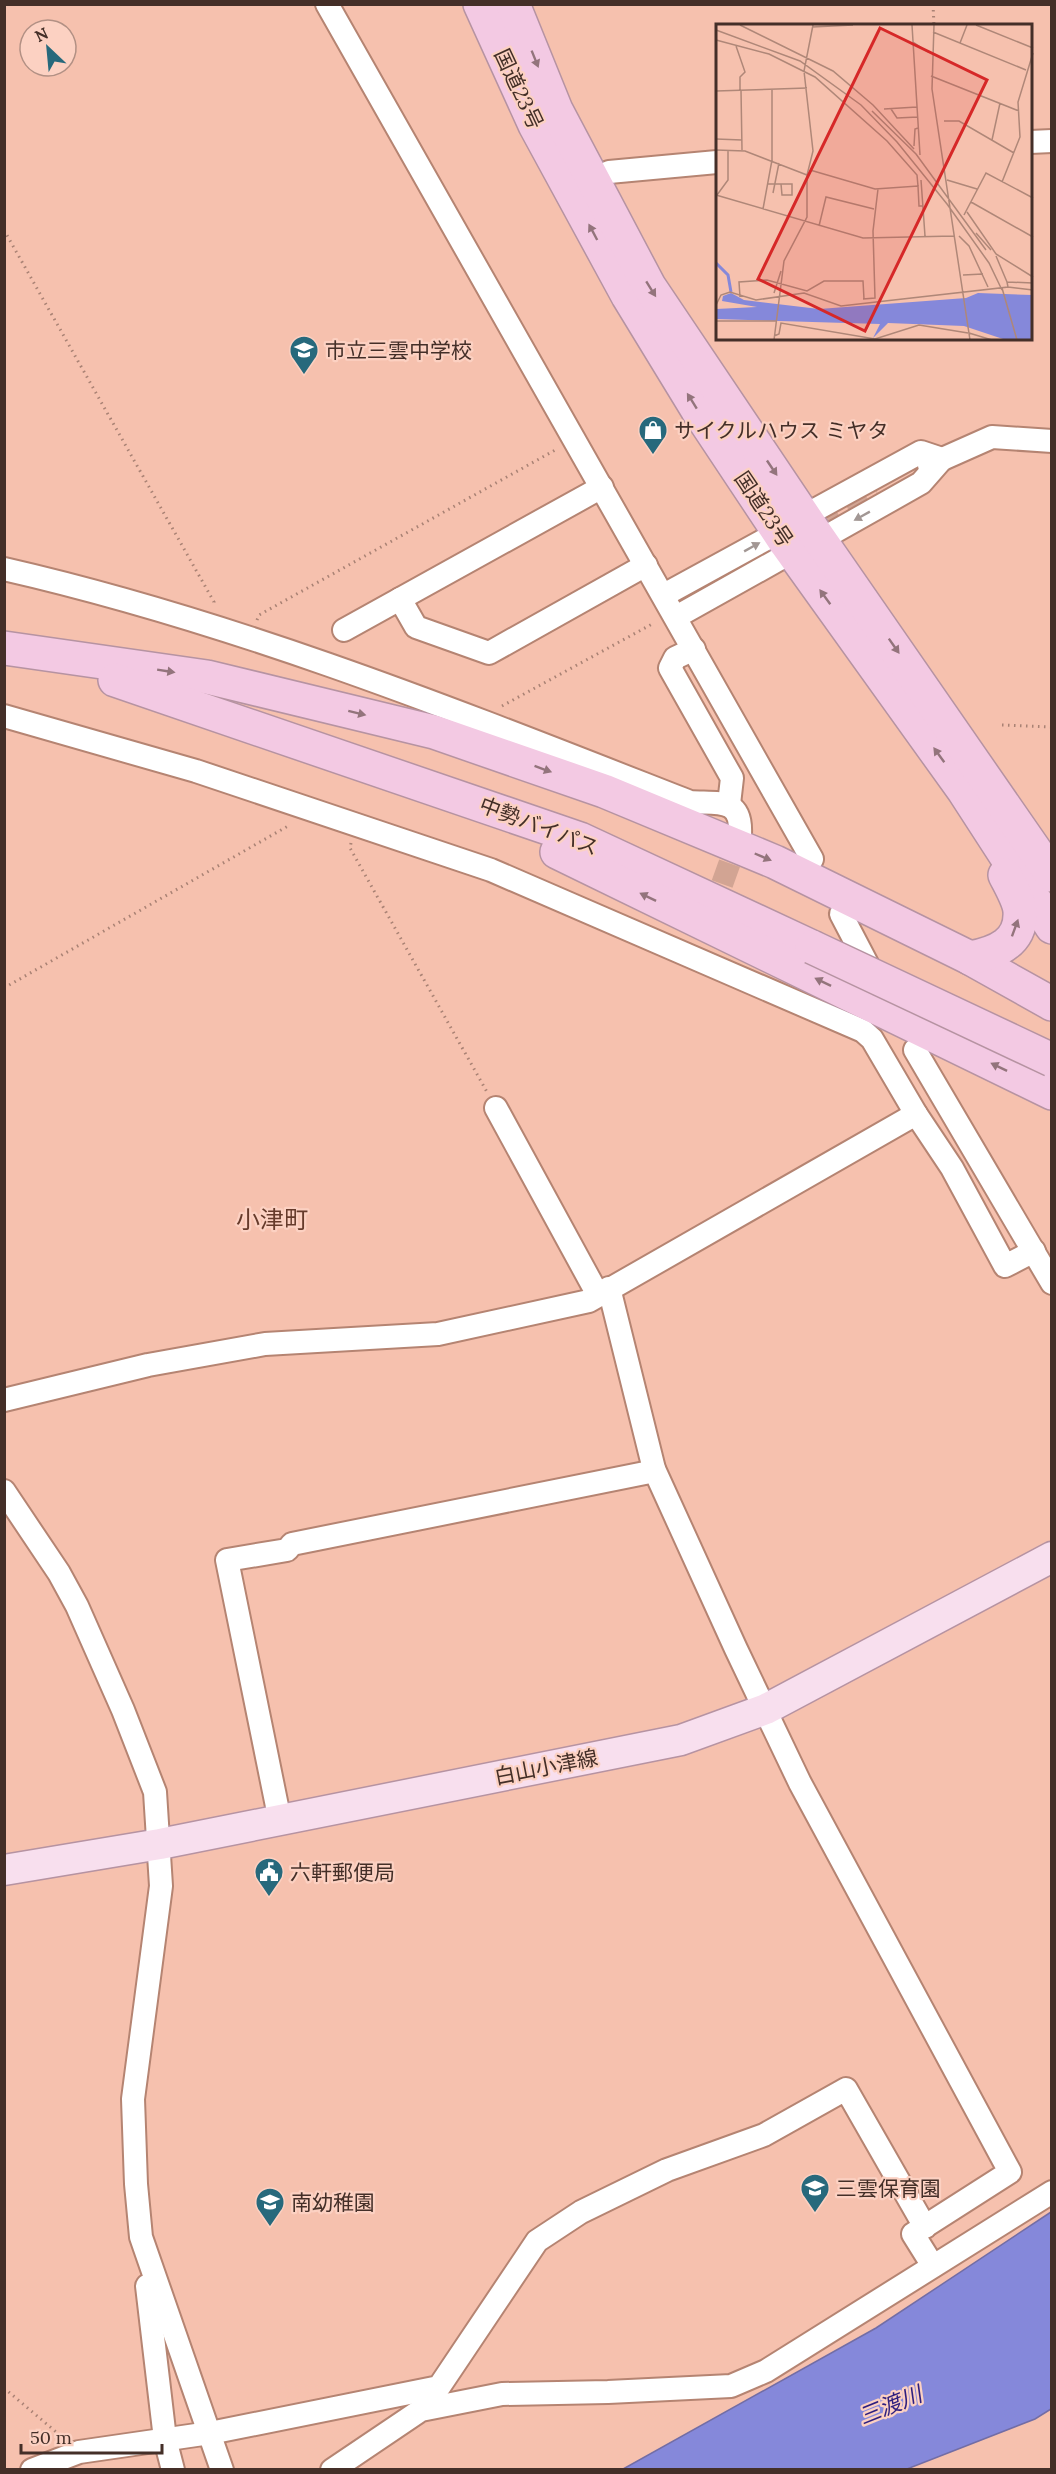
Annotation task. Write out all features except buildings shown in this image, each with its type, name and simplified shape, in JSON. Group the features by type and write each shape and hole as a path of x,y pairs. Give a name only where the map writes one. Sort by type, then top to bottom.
{"highway":[{"name":"国道23号","path":"480,4 535,125 628,297 697,409 799,535 1052,875"},
{"name":"国道23号","path":"513,4 556,110 649,286 799,535 1052,927"},
{"path":"4,649 207,677 435,732 604,791 775,862 970,958 1052,1004"},
{"name":"中勢バイパス","path":"4,649 145,689 580,838 1052,1060"},
{"path":"409,778 1052,1093"},
{"path":"964,791 1020,910 1016,932 1005,946 995,953 970,958"}],"main road":[{"name":"白山小津線","path":"4,1870 280,1821 681,1740 766,1709 1052,1557"}],"street":[{"path":"327,4 812,859"},
{"path":"1032,142 1052,141"},
{"path":"593,180 609,172 716,162"},
{"path":"877,492 992,437 1052,441"},
{"path":"670,606 799,535 921,452 942,459"},
{"path":"344,630 602,487"},
{"path":"400,599 416,627 489,653 646,565"},
{"path":"4,569 64,583 242,636 432,701 690,802 729,804 738,811 741,820 740,834"},
{"path":"670,606 732,572"},
{"path":"694,649 675,658 670,668 732,778 729,804"},
{"path":"4,716 196,771 491,870 698,957 863,1030 872,1039 916,1114 952,1168 1005,1266 1034,1251"},
{"path":"841,914 880,988"},
{"path":"698,957 704,933"},
{"path":"915,1050 1052,1283"},
{"path":"496,1108 604,1291 654,1469 800,1783 1010,2172 914,2234 933,2266"},
{"path":"4,1400 148,1365 266,1344 438,1334 589,1300 916,1114"},
{"path":"280,1821 227,1560 287,1550 292,1544 645,1473 654,1469"},
{"path":"4,1491 59,1573 123,1710 155,1792 160,1844 158,1922 133,2099 141,2236 165,2439 173,2469"},
{"path":"32,2469 79,2452 210,2433 439,2387 537,2241 581,2212 666,2170 764,2135 846,2088 925,2227"},
{"path":"332,2469 421,2410 502,2394 731,2386 766,2371 1052,2192"},
{"path":"141,2236 177,2347 222,2469"}],"path":[{"path":"933,4 934,24"},
{"path":"4,230 214,602 211,610"},
{"path":"256,622 259,615 574,439"},
{"path":"491,703 503,707 661,619 670,606"},
{"path":"1002,725 1052,727"},
{"path":"352,823 351,848 496,1108"},
{"path":"4,988 288,826"},
{"path":"4,2388 79,2452"}],"water":[{"name":"三渡川","path":"1051,2212 1051,2409 1035,2419 907,2469 623,2469 876,2328"}],"tunnel":[{"path":"732,572 877,492"},
{"path":"711,915 740,834"}],"place":[{"name":"市立三雲中学校","path":"304,376"},
{"name":"サイクルハウス ミヤタ","path":"653,456"},
{"name":"六軒郵便局","path":"269,1898"},
{"name":"三雲保育園","path":"815,2214"},
{"name":"南幼稚園","path":"270,2228"}],"district":[{"name":"小津町","path":"272,1219"}]}
